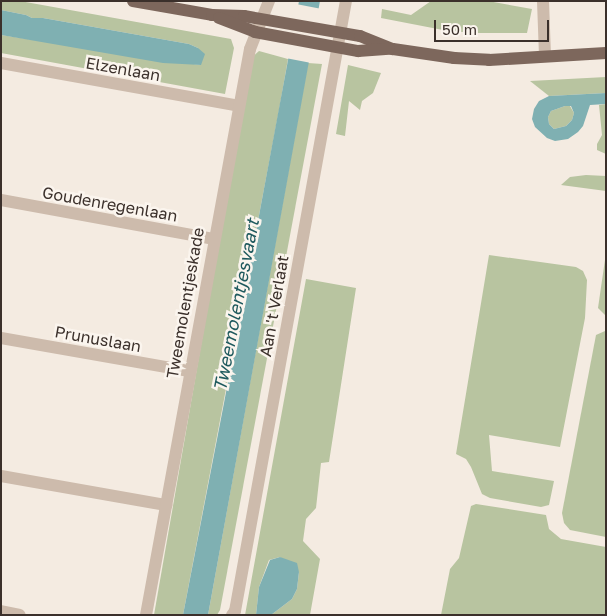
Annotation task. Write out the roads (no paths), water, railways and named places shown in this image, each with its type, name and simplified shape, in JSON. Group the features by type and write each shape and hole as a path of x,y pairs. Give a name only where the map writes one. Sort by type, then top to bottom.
{"main road":[{"path":"133,1 212,15 244,16 360,36 393,49"},
{"path":"212,15 255,32 358,51 393,49 454,58 489,60 606,53"}],"street":[{"name":"Tweemolentjeskade","path":"146,615 238,106 255,32 269,1"},
{"name":"Aan 't Verlaat","path":"232,615 235,611 346,1"},
{"path":"543,1 545,56"},
{"name":"Elzenlaan","path":"1,63 238,106"},
{"name":"Goudenregenlaan","path":"1,200 214,239"},
{"name":"Prunuslaan","path":"1,338 189,371"},
{"path":"1,476 166,505"},
{"path":"1,611 20,615"}],"water":[{"path":"299,1 320,1 208,615 183,615 224,403"},
{"path":"1,10 32,18 43,18 189,44 205,54 201,65 163,63 1,35"},
{"path":"606,93 606,104 590,105 583,126 578,132 568,139 555,141 547,138 535,127 532,119 534,109 539,101 549,96","holes":["571,106 574,113 572,120 566,126 554,129 549,124 548,117 551,111"]},
{"path":"280,557 297,563 299,572 297,589 292,599 271,615 256,615 259,587 270,560"}],"water label":[{"name":"Tweemolentjesvaart","path":"236,305"}]}
